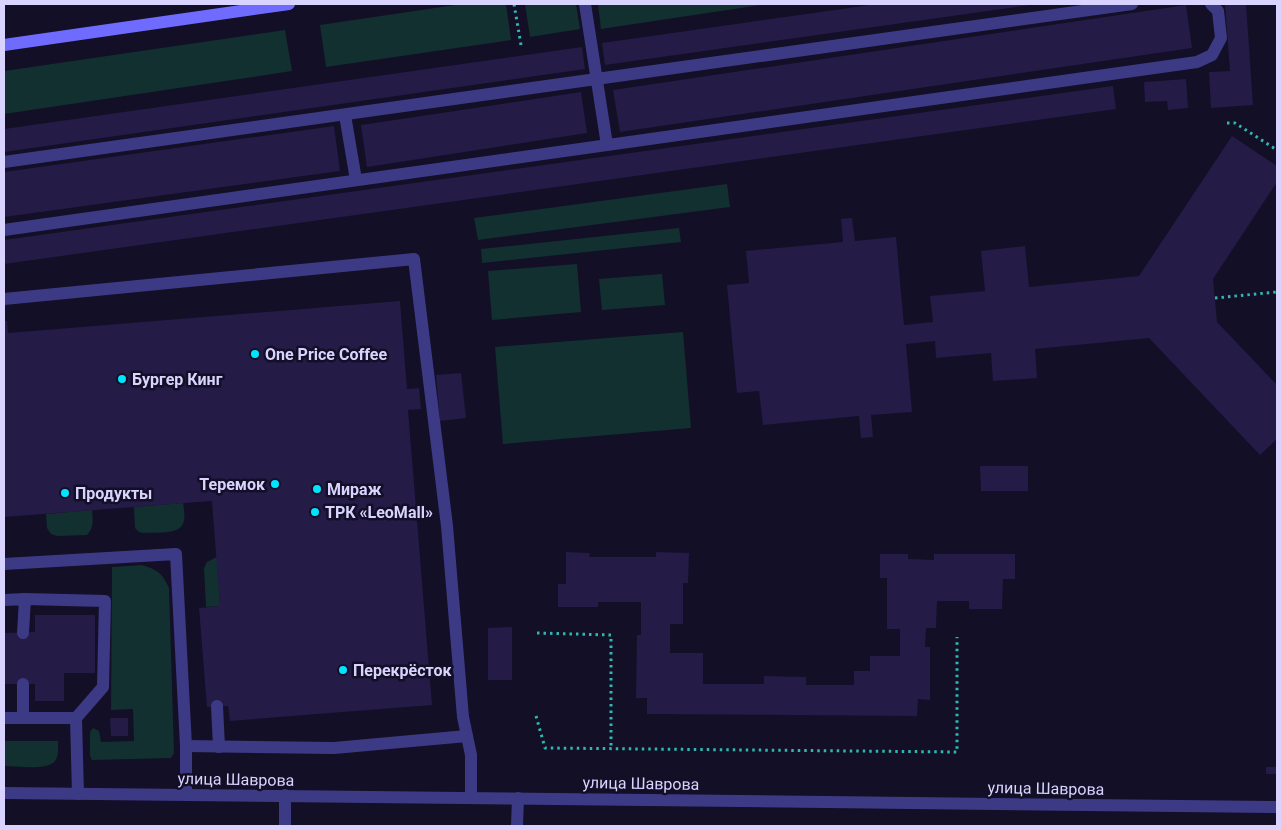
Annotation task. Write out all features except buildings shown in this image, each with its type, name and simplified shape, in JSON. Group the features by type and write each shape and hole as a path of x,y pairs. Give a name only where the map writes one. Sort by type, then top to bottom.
{"main road":[{"path":"4,45 289,4"}],"street":[{"path":"585,4 607,145"},
{"path":"4,162 1132,4"},
{"path":"4,230 1197,62 1212,55 1221,38 1218,11 1211,4"},
{"path":"345,115 356,180"},
{"path":"4,300 414,259 447,526 462,716 471,755 471,798"},
{"path":"4,564 176,554 186,746 186,795"},
{"path":"24,599 24,633"},
{"path":"4,600 105,601 103,687 76,718 78,794"},
{"path":"23,684 23,718"},
{"path":"217,706 219,747"},
{"path":"4,718 76,718"},
{"path":"186,746 334,748 467,736"},
{"name":"улица Шаврова","path":"4,793 1277,807"},
{"path":"285,826 286,796"},
{"path":"515,824 518,798"}],"path":[{"path":"514,4 521,45"},
{"path":"1227,123 1235,123 1277,150"},
{"path":"1215,298 1277,292"},
{"path":"537,634 611,635 611,748"},
{"path":"536,716 545,748 957,752 958,637"}],"green space":[{"path":"462,4 506,4 511,40 326,67 320,25"},
{"path":"525,4 576,4 580,29 530,37"},
{"path":"598,4 768,4 601,29"},
{"path":"285,30 292,71 4,114 4,71"},
{"path":"727,184 730,207 478,240 474,218"},
{"path":"679,228 681,242 482,263 481,249"},
{"path":"577,264 581,312 492,320 488,271"},
{"path":"662,274 665,305 602,310 599,279"},
{"path":"683,332 691,428 503,444 495,347"},
{"path":"183,503 184,520 179,529 168,532 144,533 139,532 135,528 134,507"},
{"path":"92,510 93,524 87,535 57,536 51,534 47,528 46,514"},
{"path":"217,557 220,606 206,607 204,568 207,562"},
{"path":"142,565 159,573 169,588 174,753 171,758 92,760 90,756 90,732 93,728 99,731 101,742 134,741 133,709 111,710 112,567"},
{"path":"4,741 58,741 57,757 51,764 45,766 4,766"}],"place":[{"name":"One Price Coffee","path":"255,354"},
{"name":"Бургер Кинг","path":"122,379"},
{"name":"Теремок","path":"275,484"},
{"name":"Мираж","path":"317,489"},
{"name":"Продукты","path":"65,493"},
{"name":"ТРК «LeoMall»","path":"315,512"},
{"name":"Перекрёсток","path":"343,670"}]}
